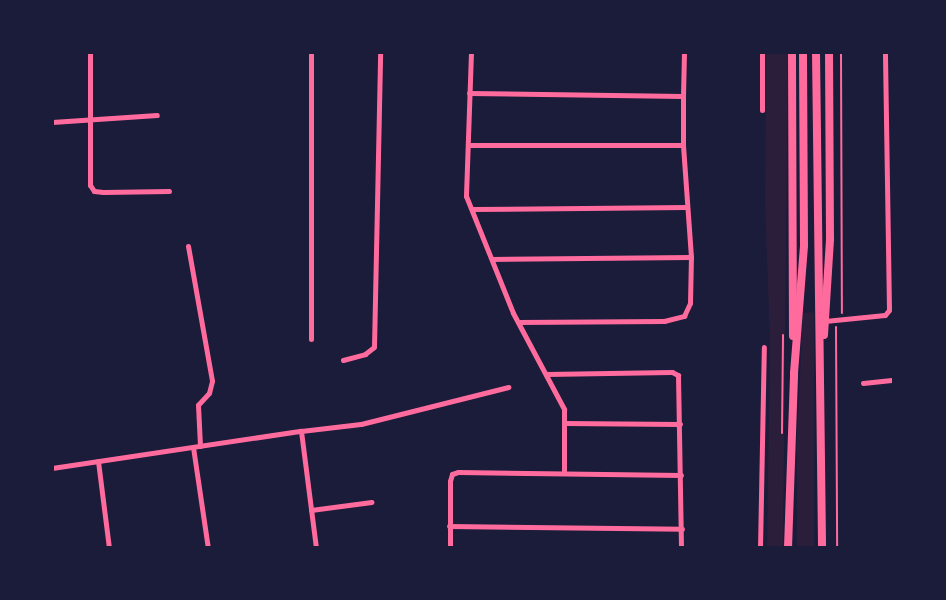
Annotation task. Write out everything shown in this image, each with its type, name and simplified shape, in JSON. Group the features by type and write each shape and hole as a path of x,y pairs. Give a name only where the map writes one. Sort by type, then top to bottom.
{"main road":[{"path":"788,548 794,373 792,52"},
{"path":"794,373 804,244 803,52"},
{"path":"816,52 822,548"},
{"path":"820,374 830,239 829,52"}],"street":[{"path":"311,52 311,339"},
{"path":"344,360 365,354 374,347 380,52"},
{"path":"471,52 466,196 518,322 564,409 564,473"},
{"path":"518,322 664,321 684,316 690,303 691,257 683,144 684,52"},
{"path":"762,52 762,110"},
{"path":"825,321 885,315 889,310 885,52"},
{"path":"90,53 89,176 94,191 169,191"},
{"path":"469,93 683,96"},
{"path":"52,122 90,117 157,115"},
{"path":"468,145 683,144"},
{"path":"472,209 687,207"},
{"path":"188,246 212,381 209,392 198,405 200,446"},
{"path":"492,259 691,257"},
{"path":"760,548 764,347"},
{"path":"546,374 672,372 678,375 681,548"},
{"path":"863,383 894,380"},
{"path":"52,468 360,424 508,388"},
{"path":"564,423 680,424"},
{"path":"301,431 316,548"},
{"path":"193,447 208,548"},
{"path":"98,461 109,548"},
{"path":"450,548 452,474 681,475"},
{"path":"311,510 371,502"},
{"path":"450,526 682,529"}],"path":[{"path":"837,548 836,320 842,316 841,52"}],"shaded area":[{"path":"766,53 788,53 783,547 767,547 770,343 765,204"},
{"path":"814,312 814,547 797,547 797,436 803,313"}]}
